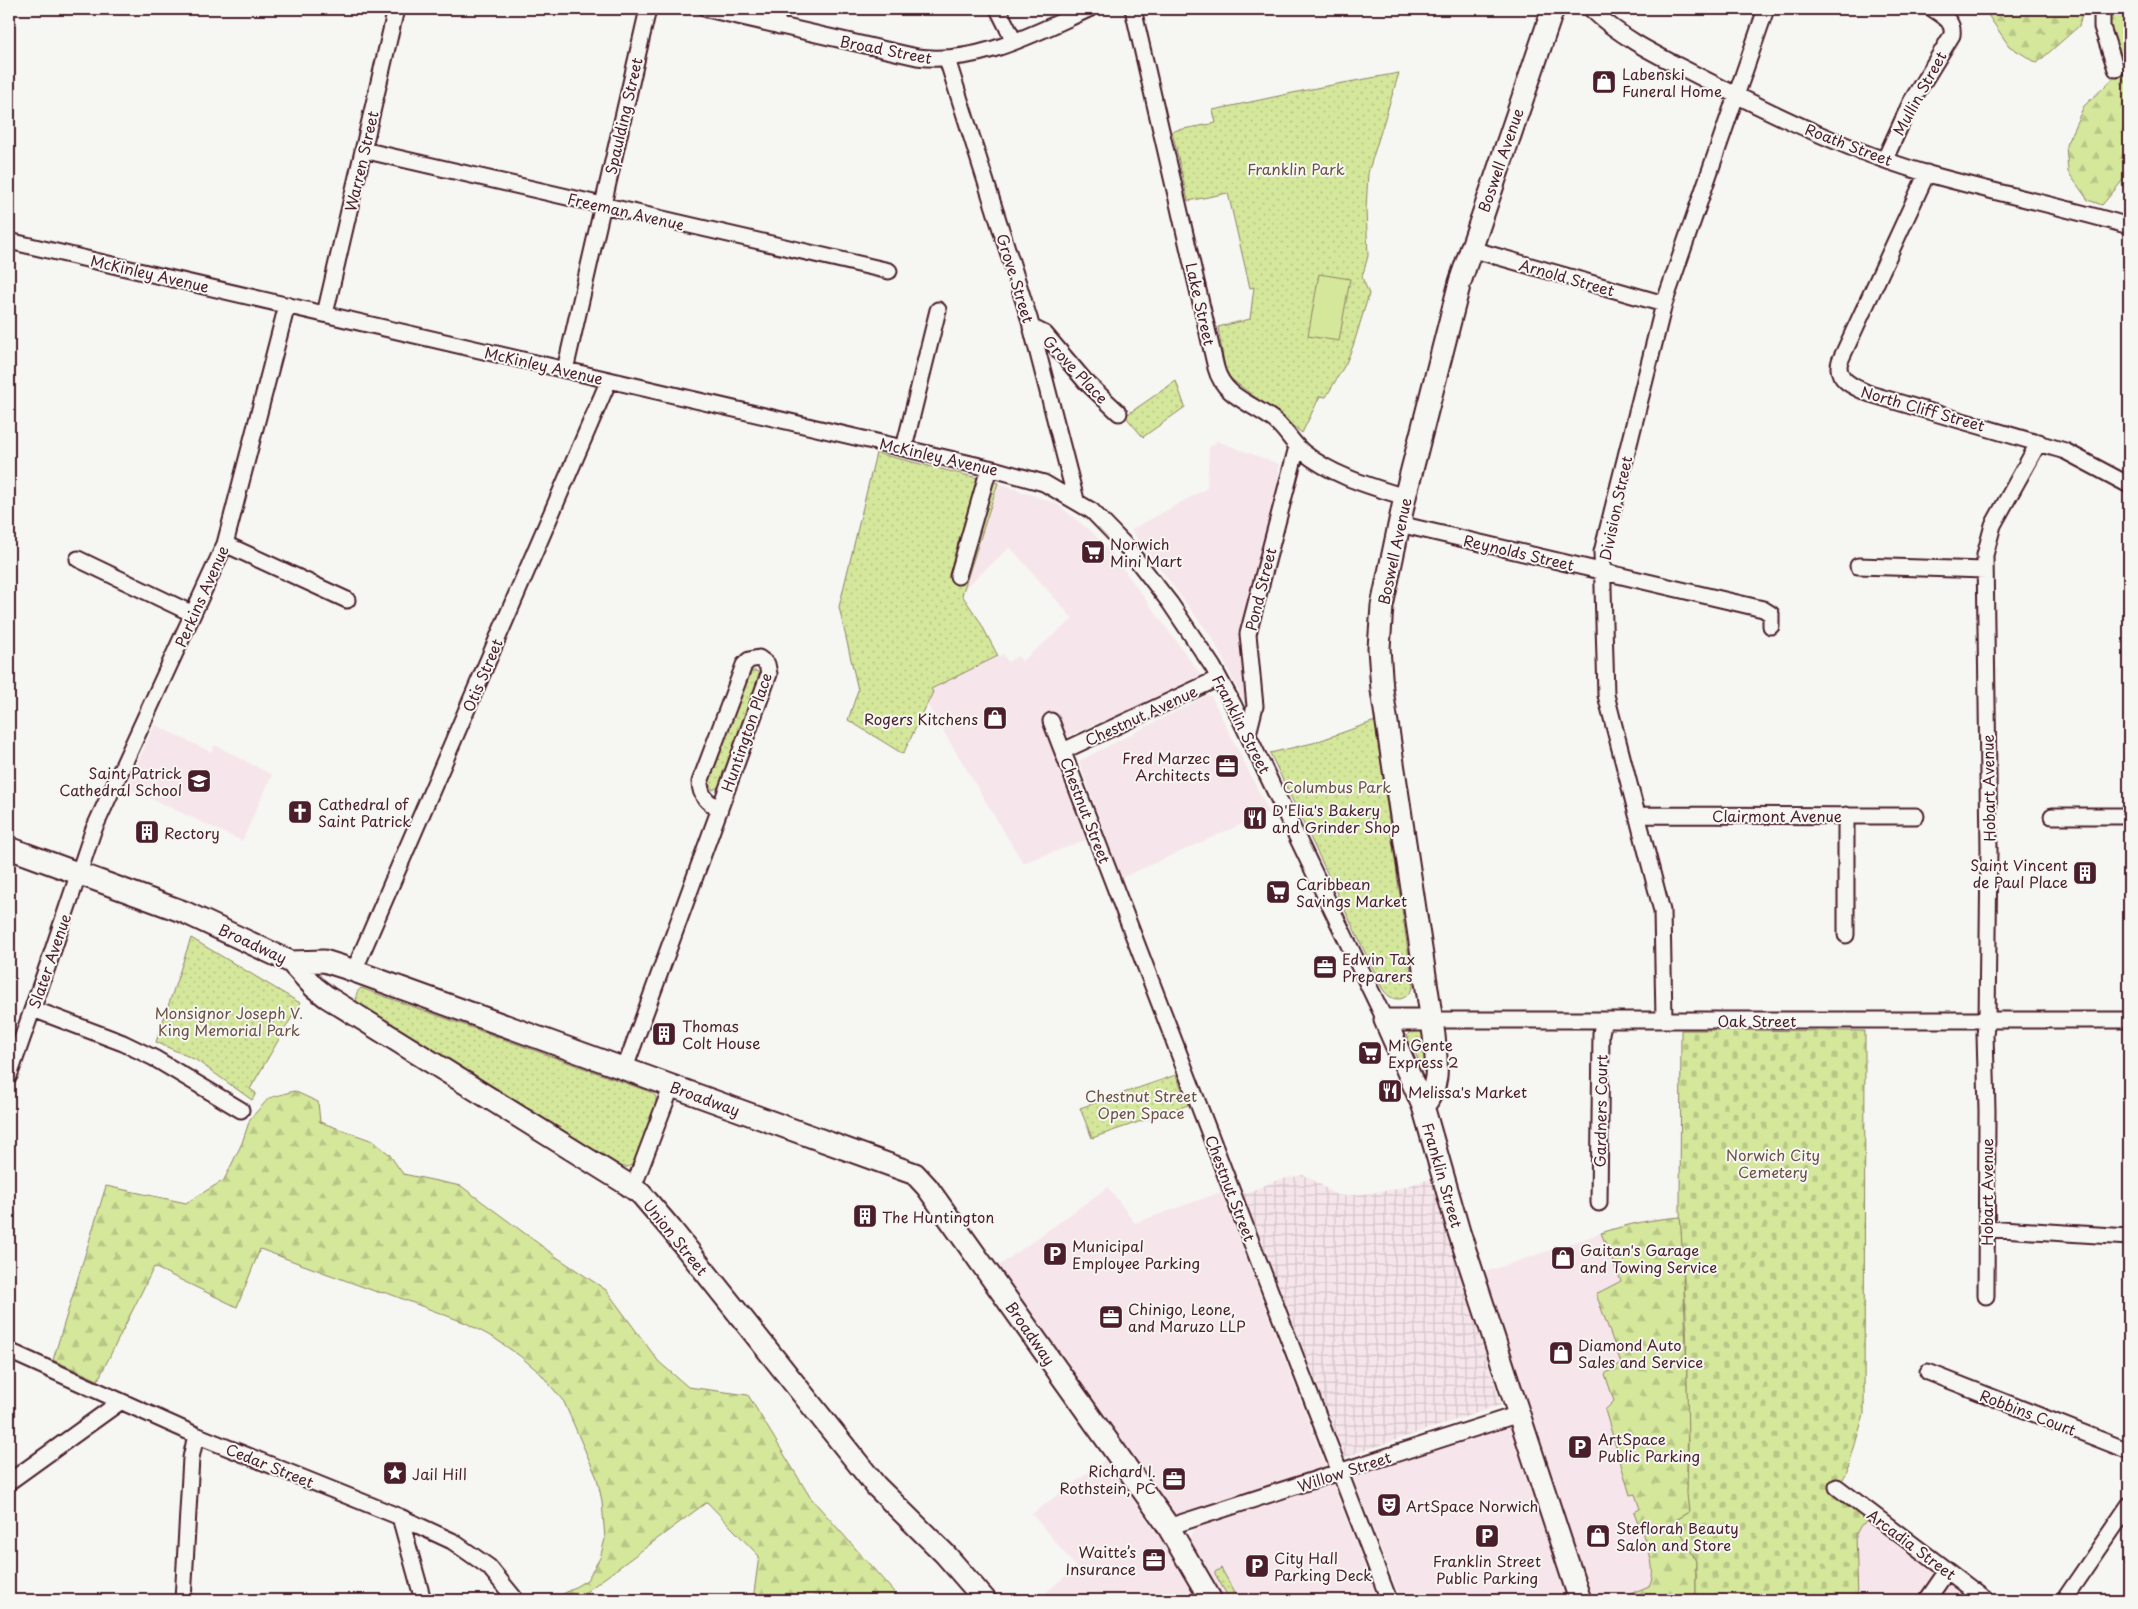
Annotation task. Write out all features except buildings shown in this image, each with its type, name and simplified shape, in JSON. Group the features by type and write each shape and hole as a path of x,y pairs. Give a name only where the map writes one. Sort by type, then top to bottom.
{"main road":[{"name":"Boswell Avenue","path":"1423,1106 1431,1095 1436,1076 1432,1020 1380,668 1379,648 1382,606 1405,497 1448,326 1471,249 1552,9"},
{"name":"Broadway","path":"9,848 184,912 291,962 324,961 354,970 907,1170 918,1176 1168,1526 1211,1600"},
{"name":"Union Street","path":"291,962 314,987 327,997 633,1188 671,1229 876,1486 945,1554 985,1600"},
{"name":"Oak Street","path":"1385,1020 1432,1020"},
{"name":"Franklin Street","path":"1385,1020 1423,1106 1460,1232 1580,1600"}],"street":[{"name":"Warren Street","path":"325,314 396,9"},
{"name":"Spaulding Street","path":"565,370 648,9"},
{"name":"Broad Street","path":"707,9 917,58 946,59 979,54 1090,9"},
{"path":"774,9 779,26"},
{"path":"998,9 1014,41"},
{"name":"Lake Street","path":"1132,9 1220,380 1227,390 1276,421 1297,446 1312,458 1343,476 1405,497"},
{"name":"Roath Street","path":"1591,9 1637,44 1736,95 1833,141 1927,173 2129,226"},
{"name":"Division Street","path":"1664,1020 1662,911 1606,694 1602,572 1603,547 1664,304 1766,9"},
{"name":"Mullin Street","path":"1886,159 1911,102 1952,34 1950,21 1933,9"},
{"path":"2102,9 2102,27 2116,69"},
{"name":"Grove Street","path":"946,59 1031,326 1076,500"},
{"name":"Freeman Avenue","path":"364,150 889,271"},
{"name":"North Cliff Street","path":"1927,173 1840,361 1840,373 1849,385 1870,394 2039,442 2076,456 2129,485"},
{"name":"McKinley Avenue","path":"9,241 989,468 1044,484 1076,500"},
{"name":"Arnold Street","path":"1471,249 1664,304"},
{"name":"Perkins Avenue","path":"78,873 102,809 225,544 287,305"},
{"path":"904,448 938,310"},
{"name":"Grove Place","path":"1031,326 1045,334 1085,381 1120,413"},
{"name":"Otis Street","path":"354,970 609,380"},
{"name":"Hobart Avenue","path":"1986,1296 1985,1034 1988,1020 1989,850 1986,550 1993,524 2039,442"},
{"name":"Pond Street","path":"1248,734 1255,706 1248,634 1297,446"},
{"path":"958,576 989,468"},
{"name":"Franklin Street","path":"1076,500 1095,513 1125,545 1170,604 1220,678 1385,1020"},
{"name":"Reynolds Street","path":"1399,524 1763,609 1770,612 1772,616 1771,626"},
{"path":"225,544 347,600"},
{"path":"78,559 193,614"},
{"path":"1858,566 1985,570"},
{"name":"Huntington Place","path":"625,1068 720,809 769,674 767,664 759,658 749,660 744,665 700,782 702,795 720,809"},
{"name":"Chestnut Avenue","path":"1063,751 1220,678"},
{"name":"Chestnut Street","path":"1051,721 1389,1600"},
{"name":"Clairmont Avenue","path":"1637,814 1916,816"},
{"path":"1846,815 1846,935"},
{"path":"2052,816 2129,816"},
{"name":"Slater Avenue","path":"9,1076 78,873"},
{"path":"33,1009 123,1043 154,1058 240,1110"},
{"name":"Oak Street","path":"1432,1020 2129,1020"},
{"name":"Gardners Court","path":"1599,1202 1601,1033 1604,1020"},
{"path":"633,1188 672,1085"},
{"path":"1986,1228 2129,1237"},
{"name":"Cedar Street","path":"9,1351 196,1435 400,1517 452,1541 488,1567 516,1600"},
{"name":"Robbins Court","path":"1928,1372 2129,1451"},
{"path":"9,1482 120,1402"},
{"name":"Willow Street","path":"1168,1526 1519,1414"},
{"path":"183,1600 191,1458 196,1435"},
{"name":"Arcadia Street","path":"1837,1487 1986,1600"},
{"path":"2064,1600 2129,1506"},
{"path":"400,1517 423,1600"},
{"path":"1927,1600 1947,1571"}],"shaded area":[{"path":"1217,441 1279,464 1278,492 1245,625 1250,702 1245,704 1213,639 1131,530 1207,488 1209,448"},
{"path":"998,483 1057,504 1093,533 1113,555 1201,675 1125,712 1065,737 1055,717 1042,723 1086,840 1023,863 927,704 933,692 930,689 1003,654 1008,662 1018,656 1022,661 1073,619 1010,547 965,588"},
{"path":"1208,695 1211,696 1269,812 1121,878 1079,761"},
{"name":"Saint Patrick Cathedral School","path":"155,725 211,752 215,745 272,775 242,841 126,787"},
{"path":"1303,1175 1336,1195 1346,1196 1398,1189 1430,1179 1501,1405 1345,1457 1243,1194 1278,1180"},
{"path":"1108,1187 1135,1223 1221,1192 1325,1468 1179,1516 1175,1515 997,1267"},
{"path":"1681,1217 1686,1316 1687,1494 1696,1561 1696,1600 1591,1600 1508,1351 1485,1272 1628,1224 1653,1219"},
{"path":"1509,1426 1514,1427 1520,1459 1567,1600 1401,1600 1354,1481 1356,1475"},
{"path":"1105,1460 1168,1549 1197,1600 1037,1600 1076,1567 1032,1514"},
{"path":"1332,1482 1378,1600 1223,1600 1192,1544 1190,1536 1193,1530 1201,1525"},
{"path":"1832,1492 1974,1600 1858,1600 1856,1534 1861,1525 1868,1521"}],"green space":[{"path":"1984,9 2083,9 2079,26 2037,63 2009,46"},
{"path":"2107,9 2129,9 2129,173 2102,205 2088,200 2068,172 2066,145 2084,106 2122,70 2123,57 2109,28"},
{"name":"Franklin Park","path":"1399,73 1368,173 1366,210 1368,256 1362,277 1369,294 1346,363 1326,397 1320,396 1302,433 1226,375 1218,327 1250,319 1254,287 1250,288 1228,193 1188,201 1172,131 1216,123 1213,110"},
{"path":"1319,274 1350,279 1339,341 1308,336"},
{"path":"1176,381 1185,407 1143,437 1125,416"},
{"path":"876,453 998,483 962,595 979,620 998,656 931,689 933,692 903,754 848,720 858,690 839,607"},
{"path":"753,671 757,671 761,677 720,786 713,790 709,784 747,676"},
{"name":"Columbus Park","path":"1375,721 1413,986 1407,996 1399,999 1390,996 1382,988 1270,753 1313,743"},
{"name":"Monsignor Joseph V. King Memorial Park","path":"191,938 300,1003 250,1089 256,1093 252,1100 196,1060 156,1042"},
{"path":"361,988 653,1093 656,1097 656,1104 633,1164 623,1167 361,1007 356,997 357,992"},
{"path":"1424,1029 1428,1074 1425,1074 1407,1036 1411,1030"},
{"name":"Norwich City Cemetery","path":"1681,1030 1865,1031 1864,1414 1846,1475 1832,1492 1868,1521 1861,1525 1856,1534 1858,1600 1696,1600 1696,1561 1675,1520 1689,1512 1687,1494 1686,1316 1680,1211"},
{"name":"Chestnut Street Open Space","path":"1176,1075 1188,1105 1092,1138 1080,1108"},
{"path":"294,1091 318,1102 320,1122 373,1141 389,1154 403,1174 461,1186 558,1258 606,1290 659,1362 688,1387 748,1395 810,1497 901,1600 753,1600 759,1556 707,1502 575,1600 553,1600 587,1580 600,1558 605,1539 602,1501 597,1478 564,1402 541,1374 520,1356 494,1338 466,1323 387,1293 377,1292 260,1249 237,1307 154,1267 98,1380 53,1360 106,1186 186,1203 224,1180 242,1143 250,1119 269,1098"},
{"path":"1681,1217 1688,1413 1687,1475 1689,1512 1675,1520 1696,1561 1696,1600 1633,1600 1630,1594 1649,1586 1652,1578 1652,1569 1648,1549 1634,1512 1640,1509 1635,1494 1630,1495 1605,1410 1614,1401 1605,1374 1621,1363 1596,1294 1621,1281 1601,1233 1641,1222"},
{"path":"1221,1568 1239,1600 1230,1600 1215,1574"}],"place":[{"name":"Labenski Funeral Home","path":"1604,82"},
{"name":"Norwich Mini Mart","path":"1093,552"},
{"name":"Rogers Kitchens","path":"995,718"},
{"name":"Fred Marzec Architects","path":"1227,766"},
{"name":"Saint Patrick Cathedral School","path":"199,781"},
{"name":"Cathedral of Saint Patrick","path":"300,812"},
{"name":"D'Elia's Bakery and Grinder Shop","path":"1255,818"},
{"name":"Rectory","path":"147,832"},
{"name":"Saint Vincent de Paul Place","path":"2085,873"},
{"name":"Caribbean Savings Market","path":"1278,892"},
{"name":"Edwin Tax Preparers","path":"1325,967"},
{"name":"Thomas Colt House","path":"664,1034"},
{"name":"Mi Gente Express 2","path":"1370,1053"},
{"name":"Melissa's Market","path":"1390,1091"},
{"name":"The Huntington","path":"865,1216"},
{"name":"Municipal Employee Parking","path":"1055,1254"},
{"name":"Gaitan's Garage and Towing Service","path":"1563,1258"},
{"name":"Chinigo, Leone, and Maruzo LLP","path":"1111,1317"},
{"name":"Diamond Auto Sales and Service","path":"1561,1353"},
{"name":"ArtSpace Public Parking","path":"1580,1447"},
{"name":"Jail Hill","path":"395,1473"},
{"name":"Richard I. Rothstein, PC","path":"1174,1479"},
{"name":"ArtSpace Norwich","path":"1389,1505"},
{"name":"Franklin Street Public Parking","path":"1487,1536"},
{"name":"Steflorah Beauty Salon and Store","path":"1598,1536"},
{"name":"Waitte’s Insurance","path":"1154,1560"},
{"name":"City Hall Parking Deck","path":"1257,1566"}]}
